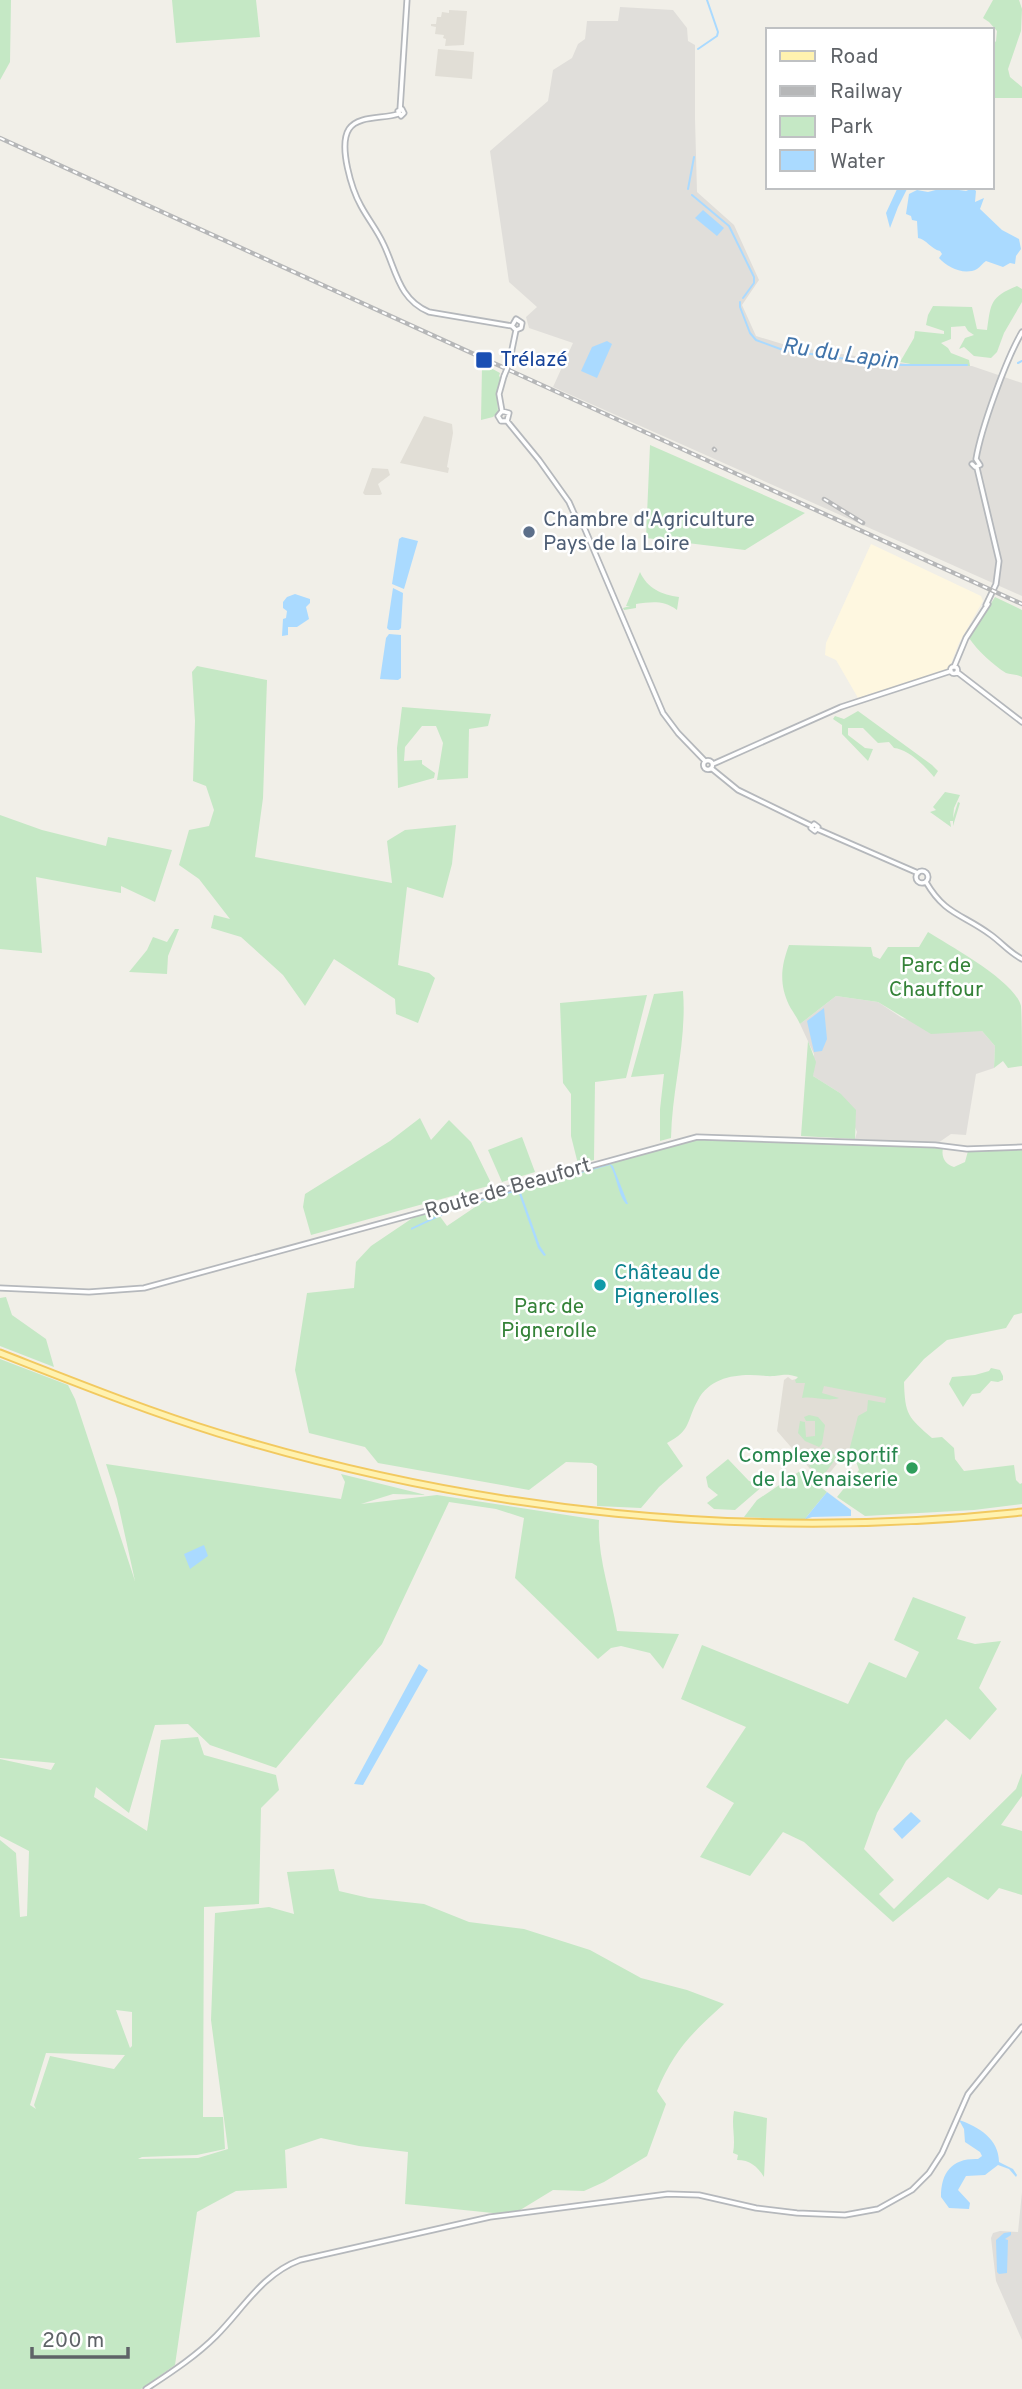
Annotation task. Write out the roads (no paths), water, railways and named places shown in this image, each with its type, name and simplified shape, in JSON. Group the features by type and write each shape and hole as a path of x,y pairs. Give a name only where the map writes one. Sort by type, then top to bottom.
{"main road":[{"path":"0,1353 162,1414 229,1436 366,1473 516,1502 643,1517 738,1523 883,1522 1022,1512"}],"street":[{"path":"407,0 399,112 353,124 346,133 345,155 357,200 384,244 400,287 411,301 432,313 512,326 516,330"},
{"path":"512,326 514,320 520,321 522,326 516,330 499,394 502,411 499,419 507,421 533,452 584,527 665,716 705,761 710,761 712,766 742,792 812,826 813,830 817,829 918,873 927,873 926,882"},
{"path":"705,761 704,768 712,766 841,707 951,671 954,667 966,638 990,601 996,584 999,556 976,468 972,464 976,459 1008,361 1022,332"},
{"path":"502,411 509,413 507,421"},
{"path":"986,606 996,584"},
{"path":"954,667 1022,722"},
{"path":"951,671 953,674 957,672"},
{"path":"918,873 918,881 926,882 942,905 987,932 1022,959"},
{"name":"Route de Beaufort","path":"0,1288 104,1292 164,1284 697,1137 935,1144 967,1149 1022,1147"},
{"path":"146,2389 191,2358 214,2338 271,2275 300,2260 490,2217 668,2194 699,2195 756,2208 797,2213 845,2215 878,2209 912,2190 929,2173 942,2153 968,2094 1022,2027"}],"water":[{"path":"897,189 907,189 890,228 886,213"},
{"path":"939,189 974,189 975,202 984,198 980,209 1002,230 1019,239 1021,249 1015,264 1010,263 1003,267 986,261 977,269 967,272 946,265 939,258 942,254 940,251 918,238 917,221 906,214 909,194 917,190 928,192"},
{"path":"703,210 724,228 717,236 695,218"},
{"path":"607,341 612,344 597,378 581,371 592,347"},
{"path":"402,537 418,541 404,589 392,584 399,539"},
{"path":"393,588 403,593 399,630 387,628"},
{"path":"295,594 310,599 306,607 309,619 297,627 288,627 288,635 282,636 283,619 286,618 287,611 283,608 283,602"},
{"path":"389,634 401,635 401,678 398,680 380,679 386,638"},
{"path":"824,1008 827,1039 822,1051 814,1052 807,1021"},
{"path":"609,1163 613,1166 628,1204 621,1195 610,1165 520,1190 540,1246 546,1255 544,1256 538,1248 518,1191 462,1206 411,1230 460,1205"},
{"path":"827,1492 851,1510 851,1516 812,1517 804,1520"},
{"path":"204,1545 208,1556 190,1569 184,1554"},
{"path":"419,1664 428,1670 363,1785 354,1784"},
{"path":"911,1812 921,1821 902,1839 893,1829"},
{"path":"959,2120 987,2135 996,2147 999,2162 1013,2169 1017,2175 1016,2177 1009,2169 998,2165 985,2175 966,2176 958,2190 970,2203 969,2209 949,2208 941,2197 943,2180 950,2168 962,2161 982,2156 965,2142 964,2129"},
{"path":"1011,2232 1005,2239 1008,2240 1007,2273 999,2274 996,2240 1004,2233"}],"waterway":[{"name":"Ru du Lapin","path":"698,49 717,36 718,32 707,0"},
{"name":"Ru du Lapin","path":"688,189 694,157"},
{"name":"Ru du Lapin","path":"692,195 729,226 754,277 754,283 743,298"},
{"name":"Ru du Lapin","path":"740,302 750,333 756,340 783,350 888,365 967,365"},
{"name":"Ru du Lapin","path":"1018,363 1022,361"}],"railway":[{"path":"0,138 1022,604"},
{"path":"824,499 863,523"}],"place":[{"name":"Trélazé","path":"484,360"},
{"name":"Chambre d'Agriculture Pays de la Loire","path":"529,532"},
{"name":"Château de Pignerolles","path":"600,1285"},
{"name":"Complexe sportif de la Venaiserie","path":"912,1468"}],"park label":[{"name":"Parc de Chauffour","path":"936,978"},
{"name":"Parc de Pignerolle","path":"549,1319"}]}
